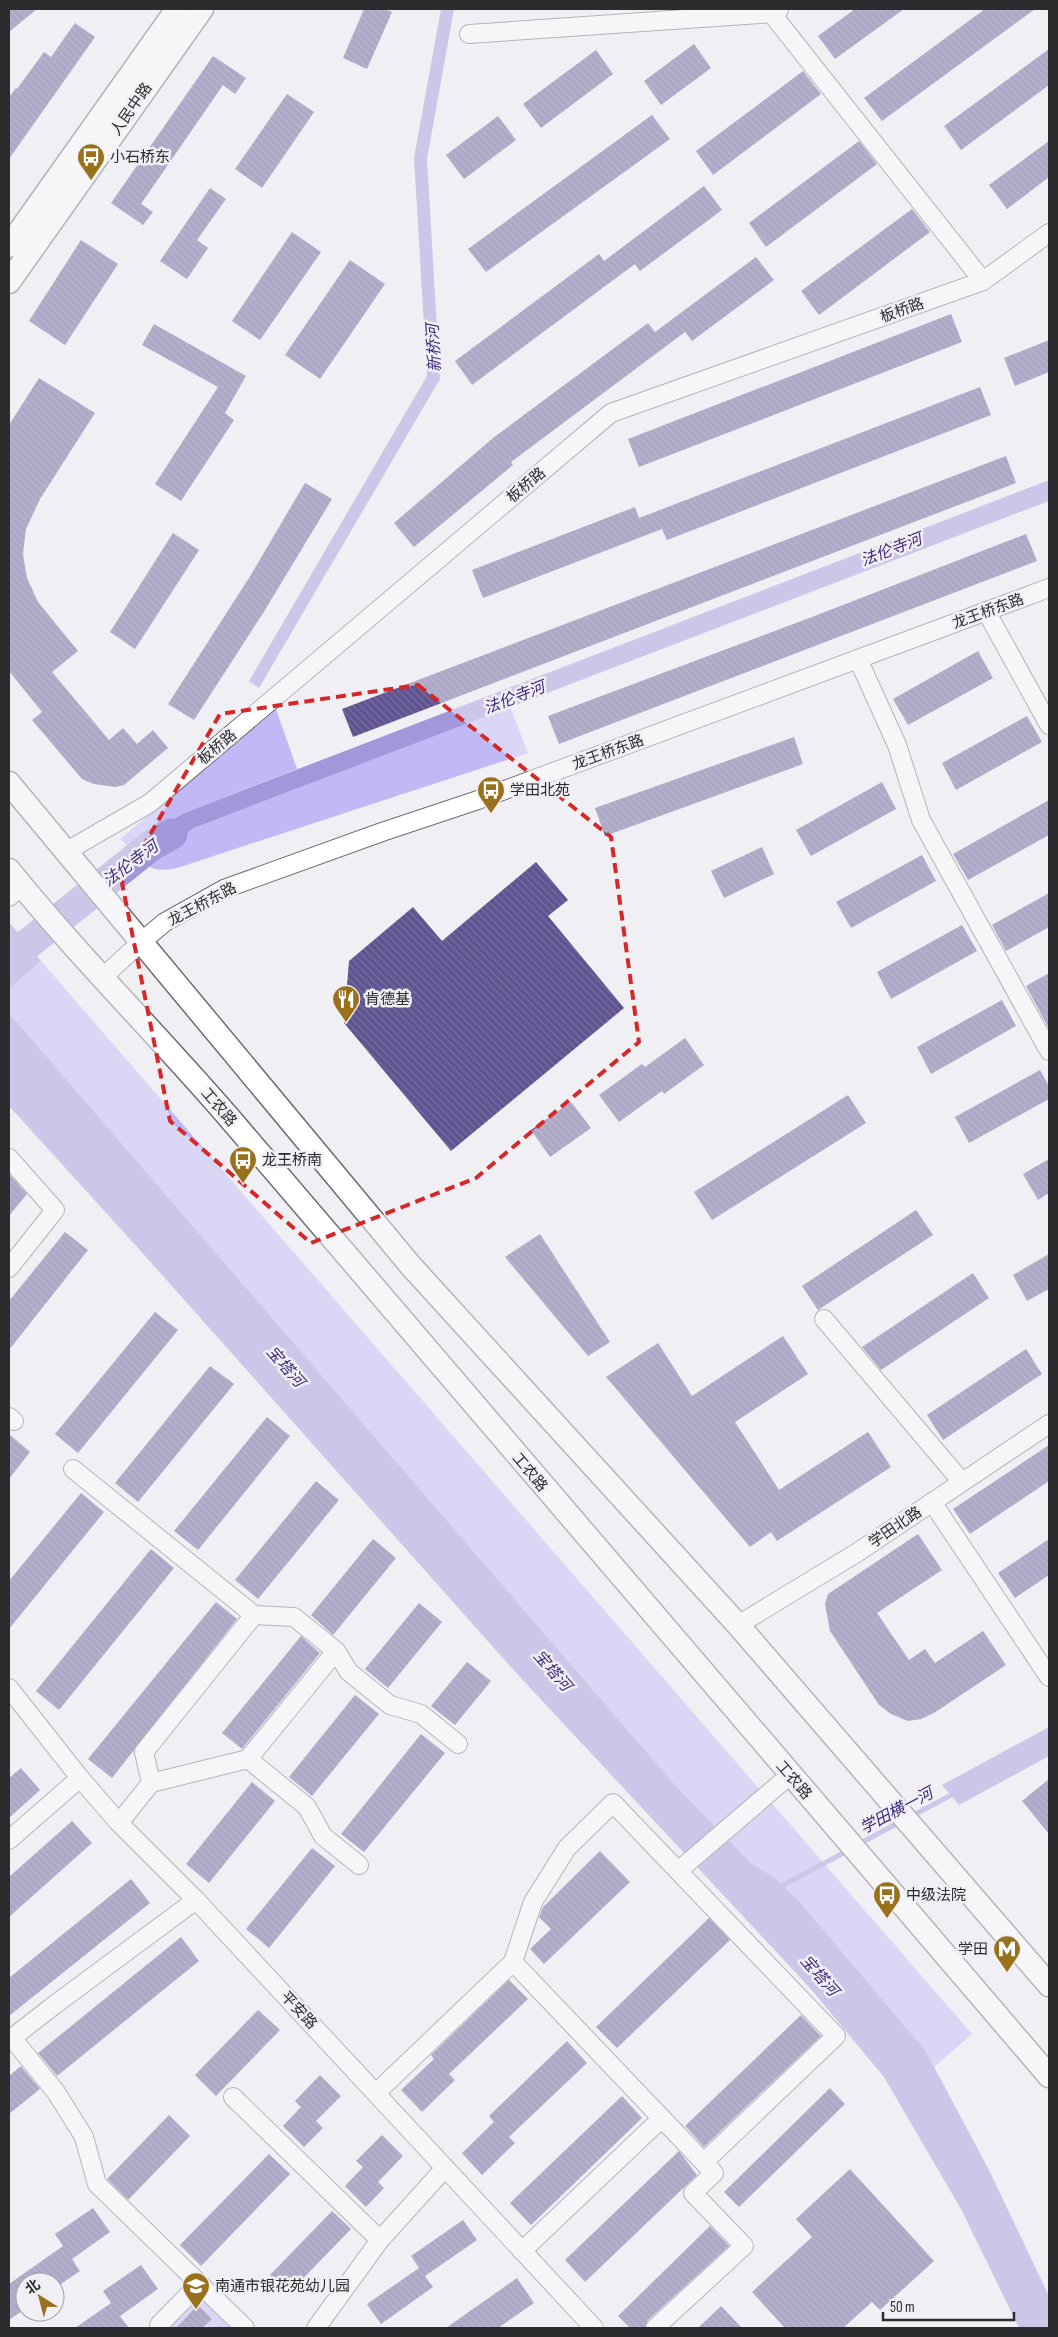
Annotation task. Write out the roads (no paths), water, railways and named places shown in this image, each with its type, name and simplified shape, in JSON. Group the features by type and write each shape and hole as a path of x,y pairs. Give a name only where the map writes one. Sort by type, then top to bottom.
{"main road":[{"name":"人民中路","path":"9,246 176,9"},
{"name":"人民中路","path":"9,282 202,9"},
{"path":"9,783 67,851 80,870 110,902 141,942 411,1266 738,1625 1049,1985"},
{"name":"工农路","path":"18,888 216,1103 686,1657 1049,2076"}],"street":[{"path":"468,34 774,10 983,281"},
{"name":"板桥路","path":"67,851 150,803 611,413 983,281 1049,233"},
{"name":"龙王桥东路","path":"102,978 165,922 224,889 382,832 478,800 1049,588"},
{"path":"986,611 1047,716"},
{"path":"858,659 897,745 921,820 1049,1051"},
{"path":"9,1158 56,1210 9,1268"},
{"path":"824,1319 962,1482"},
{"name":"学田北路","path":"738,1625 858,1552 1049,1424"},
{"path":"73,1469 254,1615 294,1616 336,1651 349,1672 390,1705 421,1714 458,1744"},
{"path":"932,1502 1049,1677"},
{"path":"151,1783 144,1752 254,1615"},
{"path":"119,1824 151,1783 248,1760 336,1651"},
{"name":"平安路","path":"9,1688 119,1824 196,1900 377,2092 594,2328"},
{"path":"248,1760 307,1807 323,1836 359,1865"},
{"path":"681,1868 790,1776"},
{"path":"9,1840 80,1778"},
{"path":"377,2092 513,1962 532,1902 567,1848 613,1804 681,1868 836,2036 704,2162"},
{"path":"196,1900 12,2038 56,2092 84,2137 97,2184 245,2328"},
{"path":"513,1962 714,2173 693,2193 744,2246 655,2328"},
{"path":"233,2097 380,2240"},
{"path":"522,2251 662,2118"},
{"path":"322,2326 380,2240 445,2168"},
{"path":"159,2328 159,2325 199,2284"}],"water":[{"name":"新桥河","path":"441,9 454,9 427,159 440,379 259,688 249,681 427,376 414,158"},
{"path":"1049,480 1049,501 194,828 140,861 128,846 184,813"},
{"path":"9,922 41,961 9,989"},
{"name":"宝塔河","path":"9,1013 675,1785 752,1864 774,1877 799,1901 925,2050 989,2170 1049,2296 1049,2328 1019,2328 961,2209 884,2077 810,1988 519,1676 9,1106"},
{"path":"1049,1727 1049,1756 959,1805 942,1785"}],"waterway":[{"name":"法伦寺河","path":"9,959 152,845 172,834"},
{"name":"学田横一河","path":"912,1816 955,1793"},
{"name":"学田横一河","path":"857,1845 900,1822"},
{"name":"学田横一河","path":"778,1888 847,1851"}],"place":[{"name":"小石桥东","path":"91,181"},
{"name":"学田北苑","path":"491,814"},
{"name":"肯德基","path":"346,1023"},
{"name":"龙王桥南","path":"243,1184"},
{"name":"中级法院","path":"887,1919"},
{"name":"学田","path":"1007,1973"},
{"name":"南通市银花苑幼儿园","path":"196,2310"}]}
